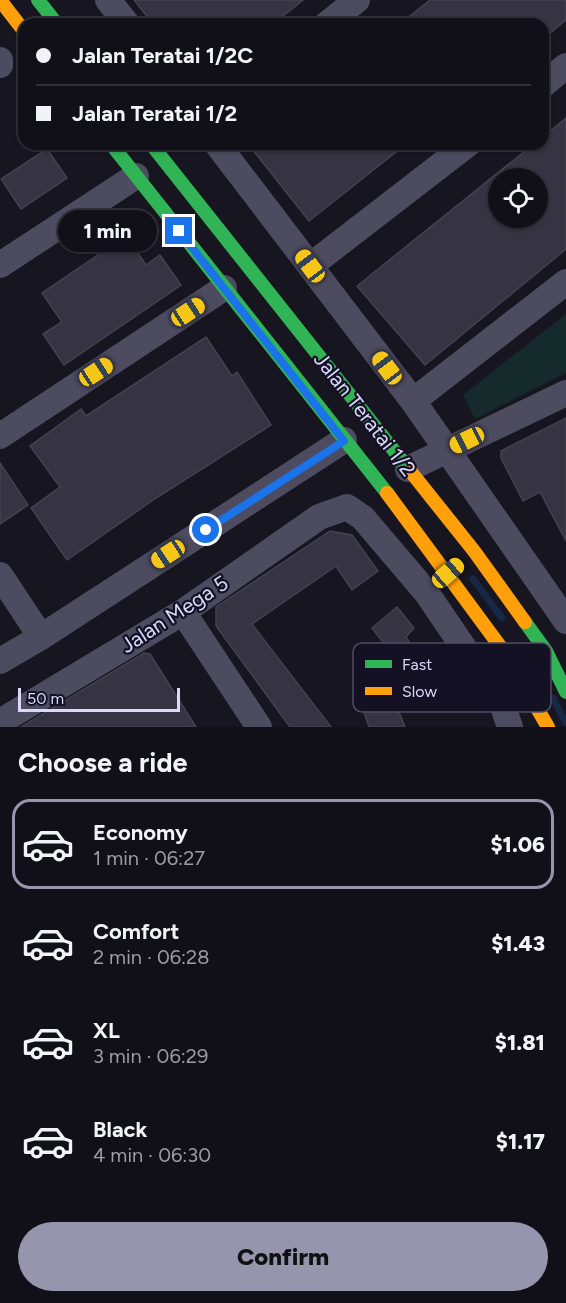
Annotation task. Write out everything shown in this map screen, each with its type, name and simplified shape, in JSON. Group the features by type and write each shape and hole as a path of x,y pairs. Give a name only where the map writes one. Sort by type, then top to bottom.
{"main road":[{"path":"38,0 52,18"},
{"path":"3,1 18,22"},
{"name":"Jalan Teratai 1/2","path":"116,150 344,441 381,483 498,643"},
{"name":"Jalan Teratai 1/2","path":"156,150 474,551 540,643"},
{"name":"Jalan Teratai 1/2","path":"551,661 566,692"},
{"name":"Jalan Teratai 1/2","path":"540,712 548,727"}],"street":[{"path":"108,0 122,18"},
{"path":"334,18 357,0"},
{"path":"0,60 0,65"},
{"path":"549,80 566,66"},
{"name":"Jalan Teratai 1/2","path":"223,150 559,595 566,621"},
{"path":"310,266 460,150"},
{"path":"0,265 136,176"},
{"path":"413,402 566,282"},
{"path":"0,436 224,288"},
{"path":"408,469 566,393"},
{"path":"0,661 41,637 344,441"},
{"name":"Jalan Mega 5","path":"0,722 183,612 319,517 347,507 363,518 426,592"},
{"path":"461,643 426,592 474,551"},
{"path":"0,575 41,637"},
{"path":"183,612 259,727"},
{"path":"505,712 510,727"}],"green space":[{"path":"566,314 566,373 475,419 463,395"}],"building":[{"path":"134,0 303,0 280,18 148,18"},
{"path":"430,0 566,0 566,20 549,34 549,18 408,18"},
{"path":"566,118 566,249 425,365 357,286 488,181 488,228 548,228 548,168 504,168 526,150 549,150 549,132"},
{"path":"45,150 67,178 21,209 1,179"},
{"path":"253,150 398,150 309,221"},
{"path":"126,236 146,265 160,255 181,285 64,365 43,334 62,322 42,293"},
{"path":"206,337 232,376 237,372 271,425 156,498 67,560 31,508 60,487 30,446 81,409 86,416"},
{"path":"566,418 566,541 540,492 523,501 501,458 501,451"},
{"path":"0,463 28,505 0,524"},
{"path":"330,531 352,535 378,571 352,590 336,566 252,624 331,727 290,727 216,626 216,607"},
{"path":"397,607 414,628 406,637 410,643 384,643 372,628"},
{"path":"144,653 150,654 196,727 21,727"},
{"path":"364,712 399,712 405,727 369,727"}],"waterway":[{"path":"473,579 502,618"},
{"path":"553,698 566,723"}],"traffic: fast":[{"path":"38,0 52,18"},
{"path":"116,150 387,493"},
{"path":"156,150 411,472"},
{"path":"525,622 540,643"},
{"path":"551,661 566,692"}],"traffic: slow":[{"path":"0,0 18,23"},
{"path":"411,472 474,551 525,622"},
{"path":"387,493 498,643"},
{"path":"539,712 548,727"}],"route":[{"path":"179,231 344,441 206,530"}]}
